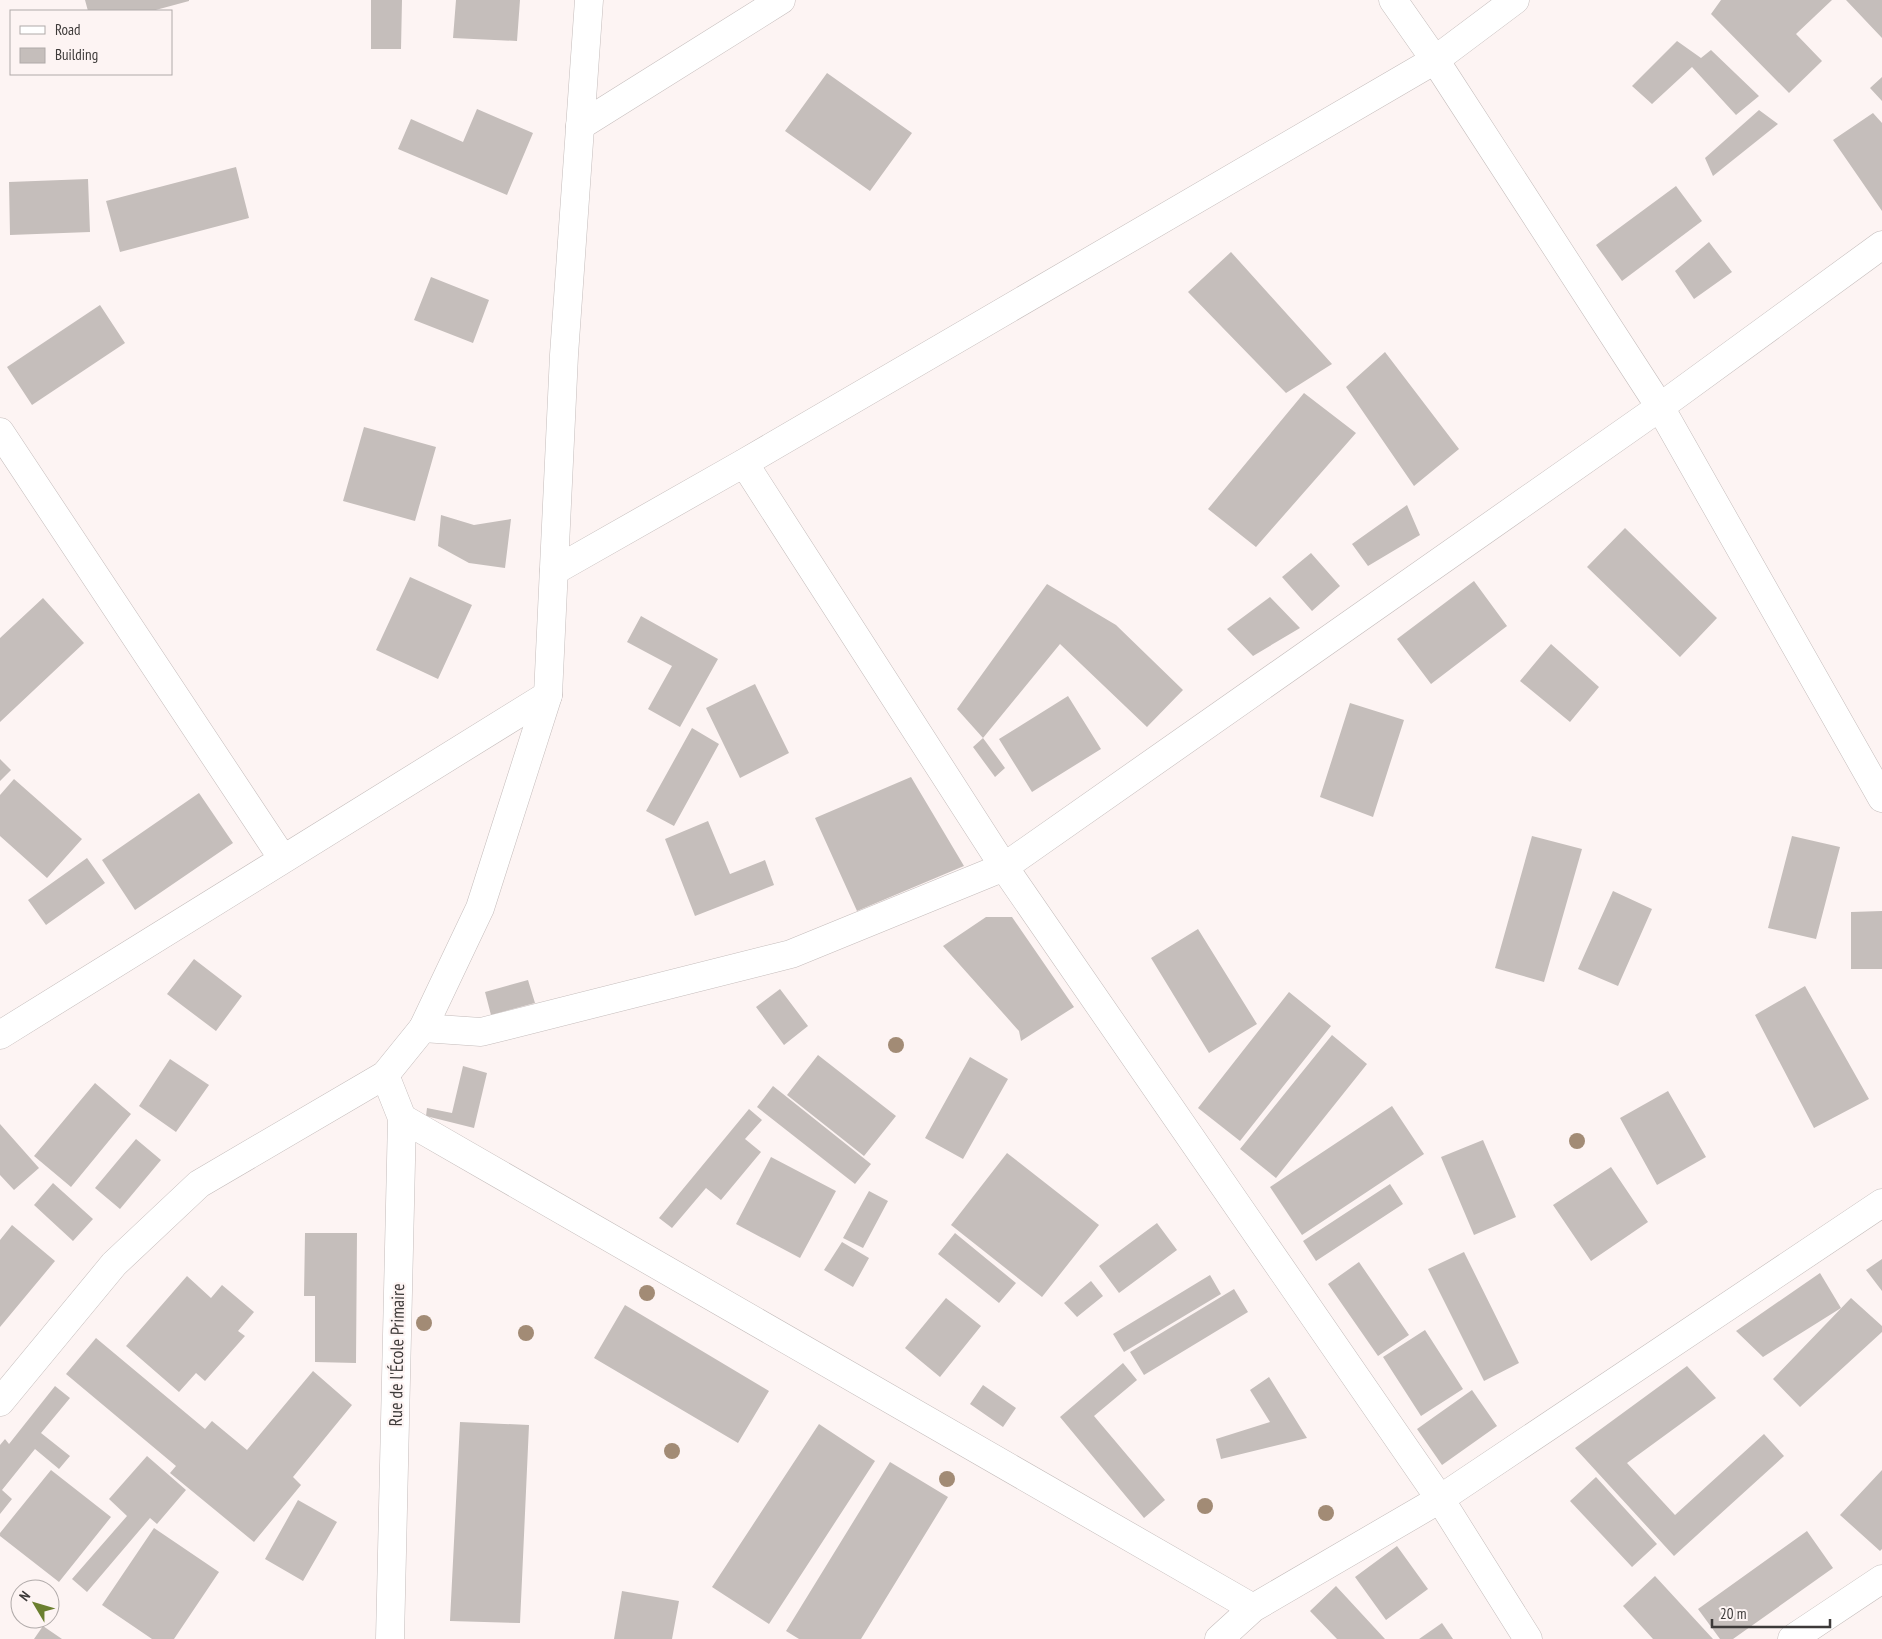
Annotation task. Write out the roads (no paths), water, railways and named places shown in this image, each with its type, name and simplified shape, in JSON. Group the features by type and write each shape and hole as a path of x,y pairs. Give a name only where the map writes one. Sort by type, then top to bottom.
{"street":[{"path":"0,1402 114,1264 199,1184 385,1075 423,1028 480,908 548,695 564,355 589,0"},
{"path":"580,126 781,0"},
{"path":"1393,0 1435,60 1660,407 1882,798"},
{"path":"554,571 744,463 1435,60 1515,0"},
{"path":"423,1028 481,1032 791,954 1004,867 1660,407 1882,245"},
{"path":"0,432 283,859"},
{"path":"744,463 1004,867 1440,1499 1528,1639"},
{"path":"0,1035 548,695"},
{"name":"Rue de l'École Primaire","path":"385,1075 402,1118 390,1639"},
{"path":"402,1118 1253,1608"},
{"path":"1219,1639 1253,1608 1440,1499 1882,1203"},
{"path":"1792,1639 1882,1579"}]}
